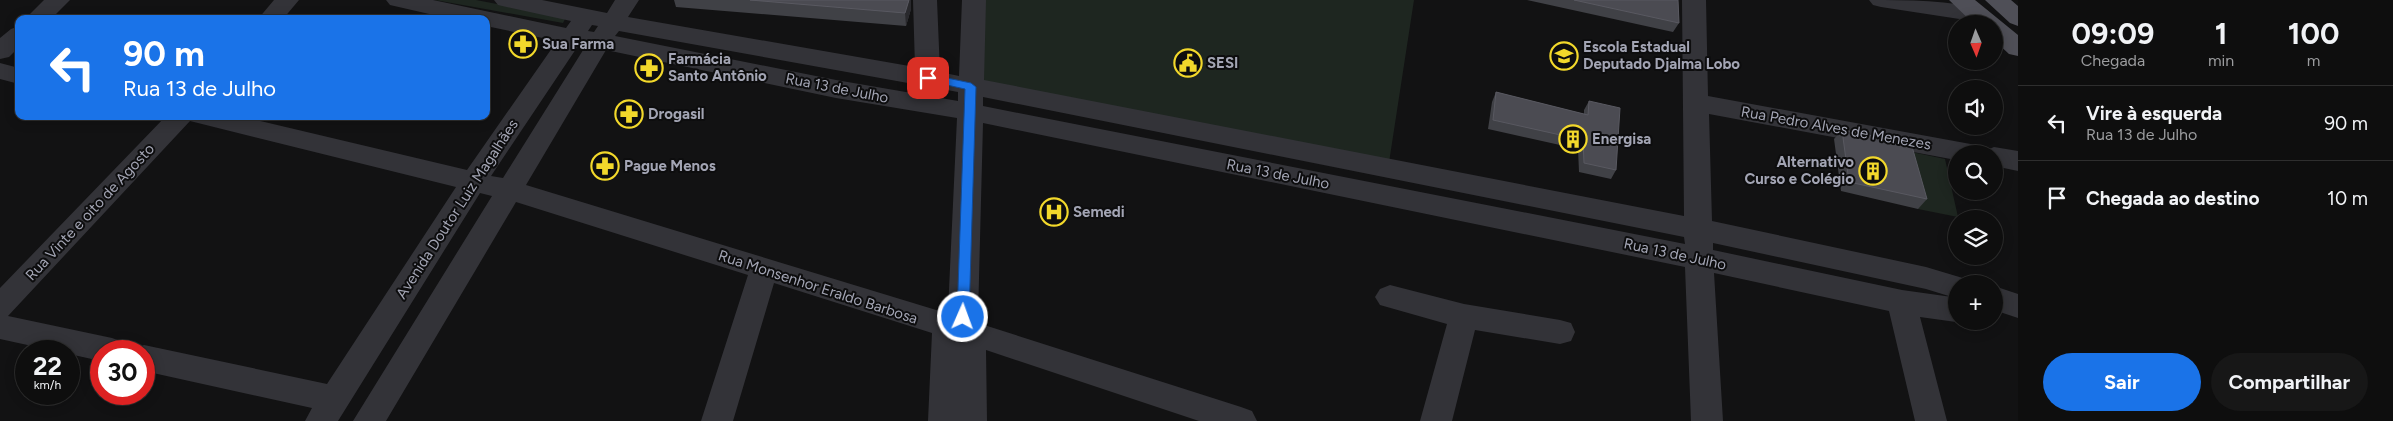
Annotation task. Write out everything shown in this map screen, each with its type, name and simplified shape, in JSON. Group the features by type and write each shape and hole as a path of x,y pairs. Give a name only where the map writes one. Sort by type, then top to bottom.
{"main road":[{"path":"1997,0 2018,18"},
{"path":"2003,35 2018,48"}],"street":[{"path":"41,15 58,0"},
{"path":"274,15 287,0"},
{"path":"369,421 613,21 398,0"},
{"path":"506,0 585,18"},
{"path":"925,0 928,78"},
{"path":"944,421 960,326 974,0"},
{"path":"1694,0 1698,229 1707,421"},
{"path":"1881,0 1975,15"},
{"name":"Avenida Doutor Luiz Magalhães","path":"327,410 474,180 585,18"},
{"name":"Rua 13 de Julho","path":"613,21 928,78 971,100 1699,259 1902,302 1948,309"},
{"name":"Rua 13 de Julho","path":"613,21 836,89 971,100 1698,229 1926,278 1948,285"},
{"path":"0,51 15,38"},
{"path":"0,71 15,75"},
{"name":"Rua Pedro Alves de Menezes","path":"1696,103 1948,149"},
{"name":"Rua Vinte e oito de Agosto","path":"0,307 177,120"},
{"name":"Rua Monsenhor Eraldo Barbosa","path":"217,120 510,190 764,269 960,326 1241,421"},
{"path":"2003,158 2018,161"},
{"path":"717,421 764,269"},
{"path":"1390,297 1464,316 1560,332"},
{"path":"2003,301 2018,306"},
{"path":"1902,302 1931,421"},
{"path":"1436,421 1464,316"},
{"path":"2003,318 2018,320"},
{"path":"960,326 971,421"},
{"path":"0,327 90,346"},
{"path":"155,361 327,410"}],"shaded area":[{"path":"435,0 476,0 566,17 563,23"},
{"name":"SESI","path":"973,0 1414,0 1388,169 971,87"},
{"path":"1902,150 1945,159 1948,172 1948,200 1954,200 1956,210 1948,210 1948,215 1918,209"}],"building":[{"path":"750,0 909,0 905,13"},
{"path":"1574,0 1678,0 1679,23"},
{"name":"Energisa","path":"1496,92 1588,115 1589,101 1620,108 1616,170 1584,163 1583,140 1493,120"},
{"name":"Alternativo Curso e Colégio","path":"1842,130 1911,143 1927,199 1849,182"}],"place":[{"name":"Sua Farma","path":"523,44"},
{"name":"Escola Estadual Deputado Djalma Lobo","path":"1564,56"},
{"name":"SESI","path":"1188,63"},
{"name":"Farmácia Santo Antônio","path":"649,68"},
{"name":"Drogasil","path":"629,114"},
{"name":"Energisa","path":"1573,139"},
{"name":"Pague Menos","path":"605,166"},
{"name":"Alternativo Curso e Colégio","path":"1873,171"},
{"name":"Semedi","path":"1054,212"}],"route":[{"path":"928,78 971,87 963,317"}]}
